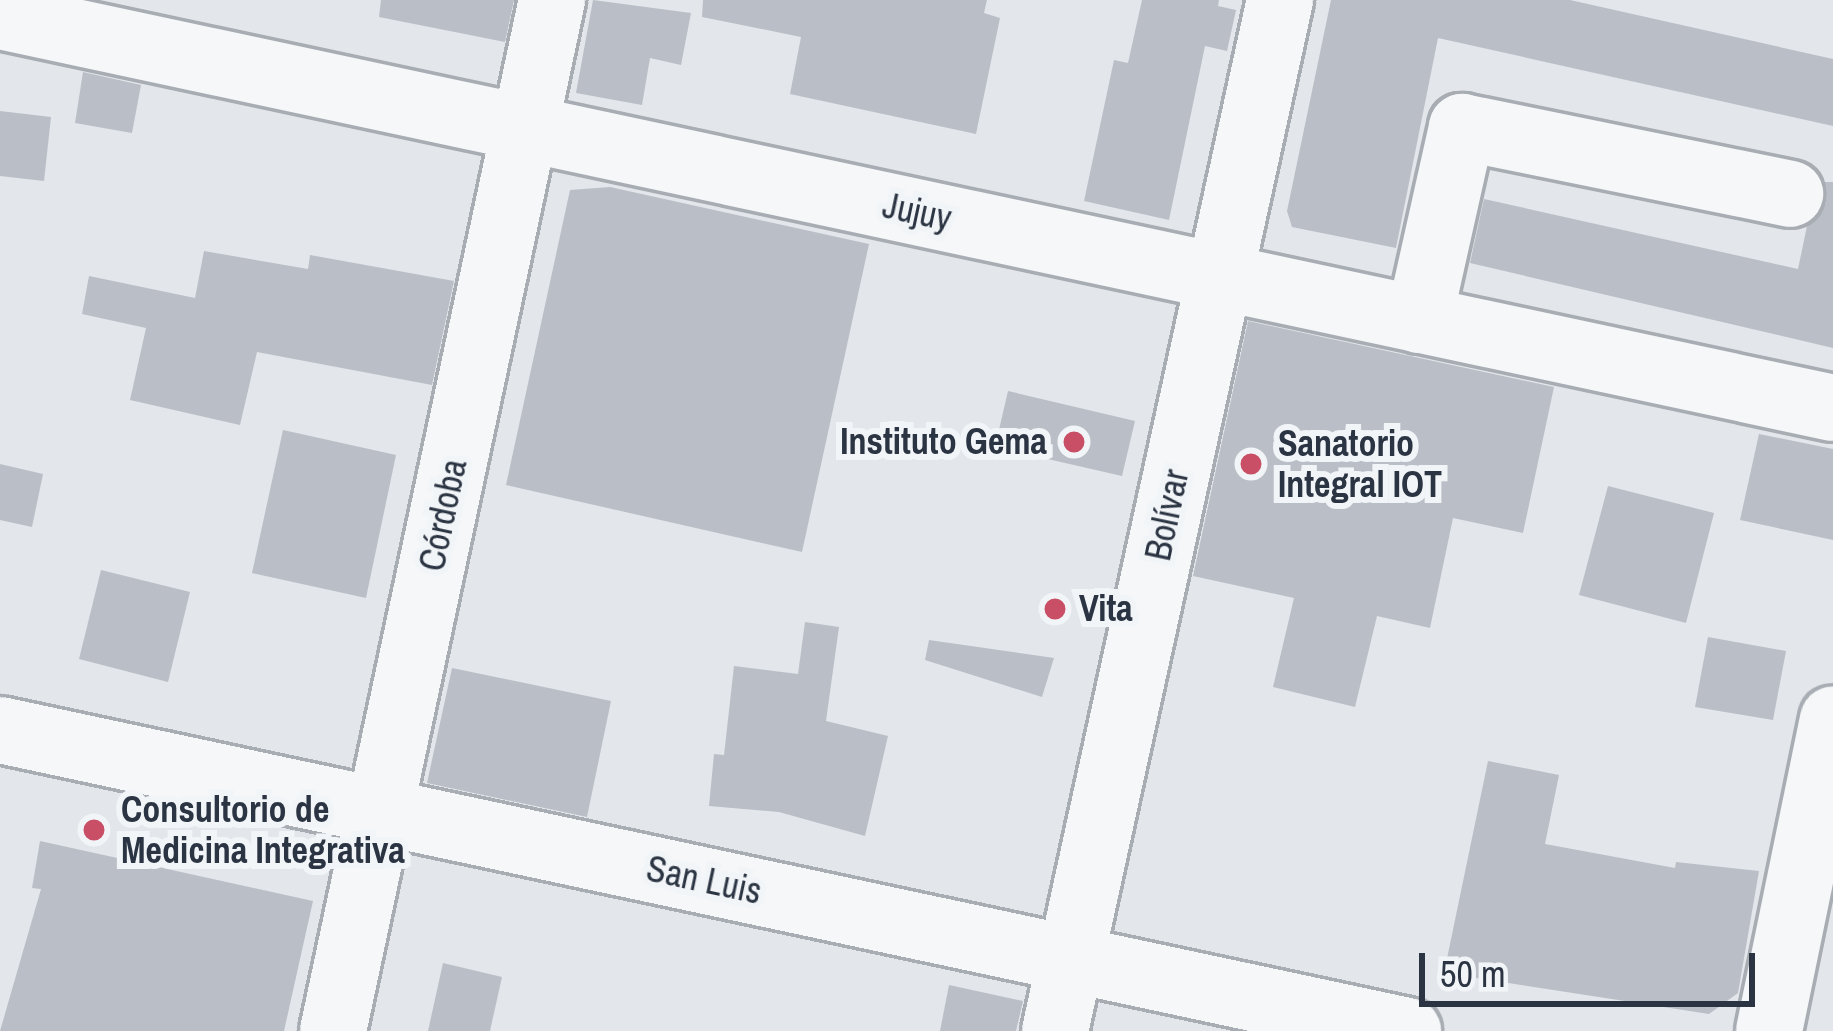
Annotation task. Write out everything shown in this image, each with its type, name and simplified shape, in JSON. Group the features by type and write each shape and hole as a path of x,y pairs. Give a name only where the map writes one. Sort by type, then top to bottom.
{"street":[{"name":"Córdoba","path":"333,1031 552,0"},
{"name":"Bolívar","path":"1055,1031 1280,0"},
{"name":"Jujuy","path":"0,16 1833,408"},
{"path":"1419,320 1462,127 1790,194"},
{"path":"1769,1031 1833,720"},
{"name":"San Luis","path":"0,730 1408,1031"}],"building":[{"path":"381,0 514,0 505,42 379,17"},
{"path":"593,0 691,13 681,65 650,58 642,105 576,93"},
{"path":"703,0 987,0 984,13 1000,18 976,134 790,94 801,37 702,17"},
{"path":"1142,0 1219,0 1218,6 1236,10 1227,51 1205,46 1169,220 1084,201 1114,60 1128,63"},
{"path":"1331,0 1570,0 1833,59 1833,126 1438,38 1396,248 1292,227 1287,211"},
{"path":"83,72 141,85 132,133 75,123"},
{"path":"0,111 51,117 44,181 0,176"},
{"path":"1825,182 1833,182 1833,348 1470,263 1484,199 1798,269 1807,226 1826,203"},
{"path":"610,187 869,244 802,552 506,485 570,190"},
{"path":"204,251 308,269 310,255 454,281 432,385 257,352 240,425 130,400 146,328 82,314 89,276 195,298"},
{"path":"1248,321 1554,387 1523,533 1453,518 1430,628 1377,616 1355,707 1273,687 1294,598 1193,576"},
{"path":"1008,391 1135,421 1122,476 995,447"},
{"path":"283,430 396,455 366,598 252,573"},
{"path":"1759,434 1833,449 1833,540 1740,520"},
{"path":"0,464 43,474 32,527 0,520"},
{"path":"1608,486 1714,513 1686,623 1579,595"},
{"path":"101,570 190,592 168,682 79,659"},
{"path":"805,622 839,627 826,721 888,736 865,836 779,812 709,806 714,754 724,755 734,666 798,674"},
{"path":"1708,637 1786,651 1773,720 1695,707"},
{"path":"929,640 1054,658 1042,697 925,660"},
{"path":"452,668 611,701 587,817 427,783"},
{"path":"1488,761 1559,775 1545,844 1675,868 1676,862 1759,871 1738,993 1709,1014 1444,973"},
{"path":"40,841 313,901 284,1031 0,1031 41,889 32,888"},
{"path":"443,963 502,977 490,1031 428,1031"},
{"path":"949,985 1023,1001 1016,1031 940,1031"}],"place":[{"name":"Instituto Gema","path":"1074,442"},
{"name":"Sanatorio Integral IOT","path":"1251,464"},
{"name":"Vita","path":"1055,609"},
{"name":"Consultorio de Medicina Integrativa","path":"94,830"}]}
